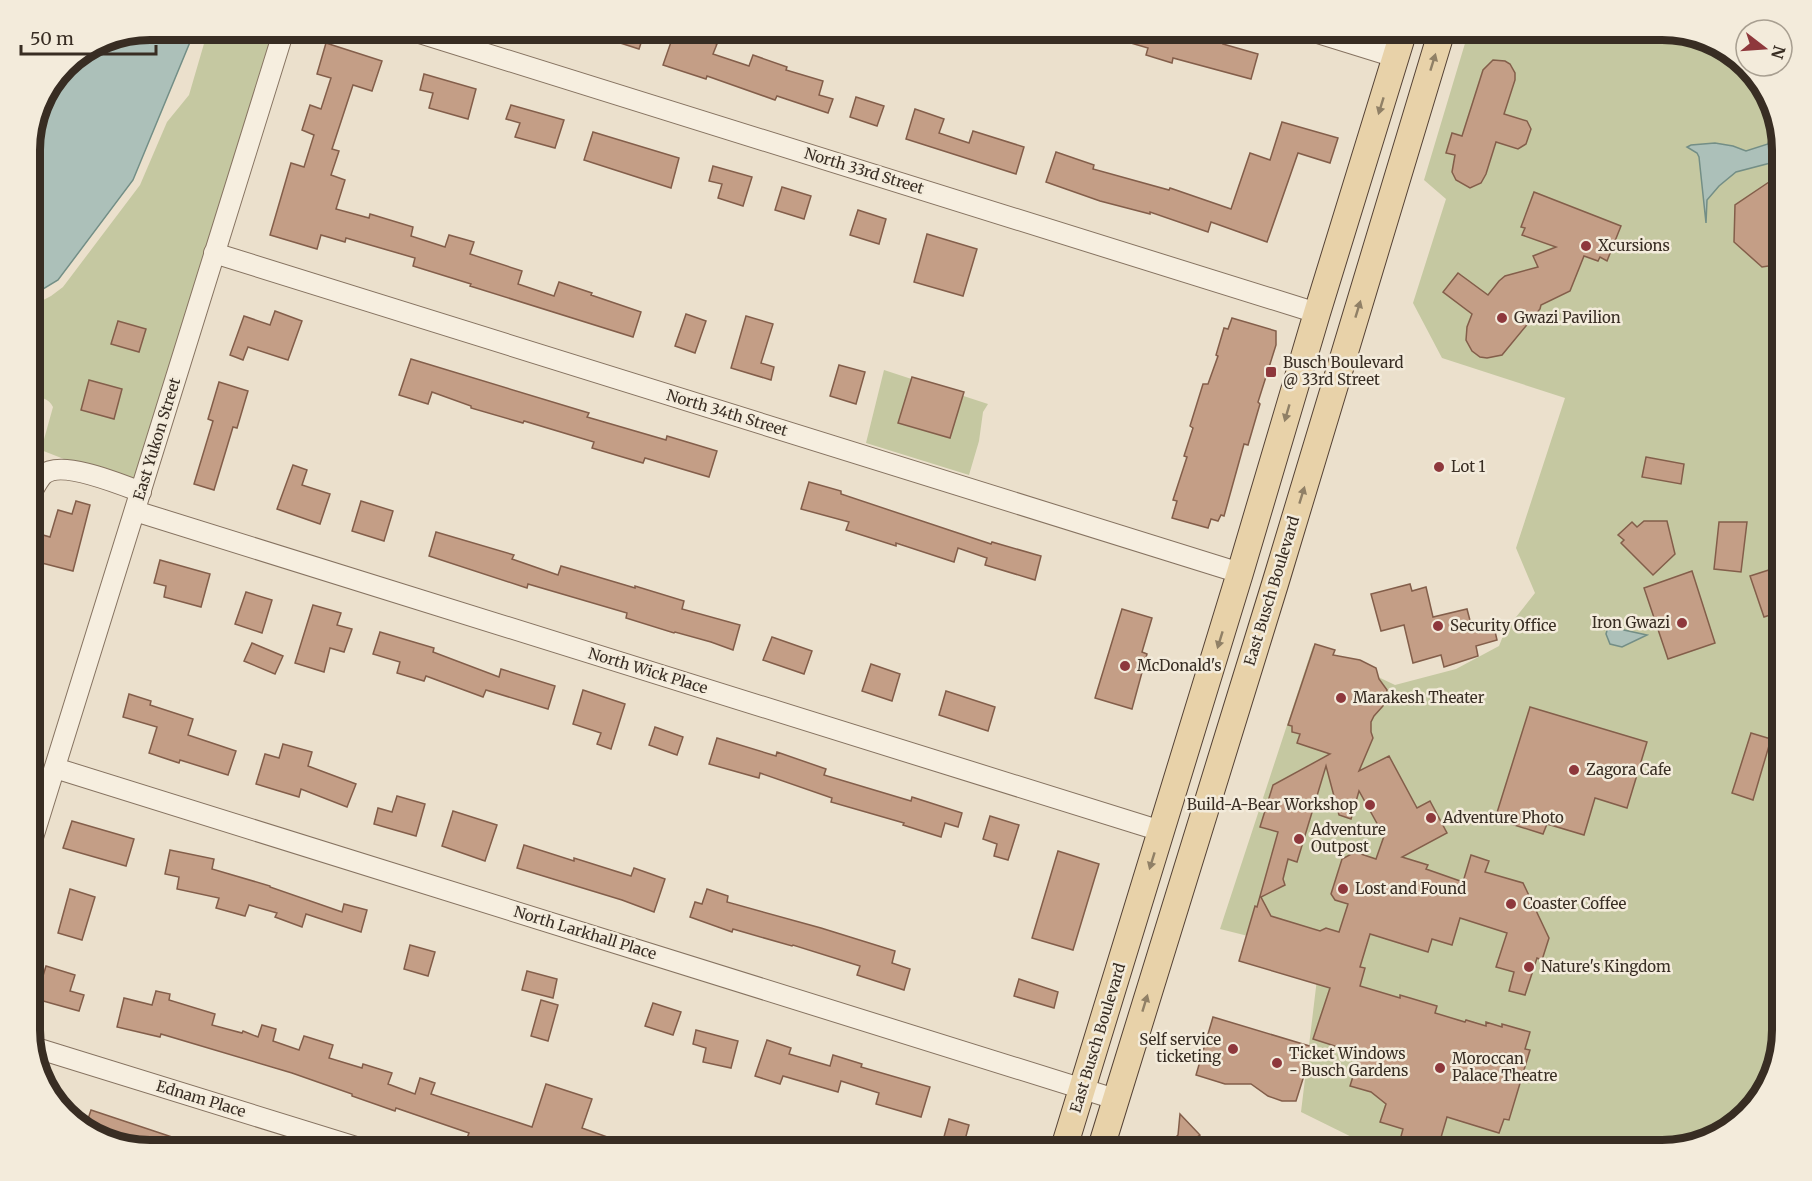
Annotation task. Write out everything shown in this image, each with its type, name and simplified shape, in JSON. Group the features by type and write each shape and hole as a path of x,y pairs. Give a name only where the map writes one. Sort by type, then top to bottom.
{"main road":[{"name":"East Busch Boulevard","path":"1066,1140 1401,40"},
{"name":"East Busch Boulevard","path":"1103,1140 1439,40"},
{"path":"1373,257 1404,124 1410,85 1408,70 1395,57"},
{"path":"1220,762 1244,641 1245,607 1240,573"}],"street":[{"path":"1341,40 1395,57"},
{"name":"East Yukon Street","path":"41,812 281,41"},
{"name":"North 33rd Street","path":"445,41 1317,313"},
{"name":"North 34th Street","path":"214,253 1240,573"},
{"path":"41,478 57,468 105,477 141,492"},
{"name":"North Wick Place","path":"135,512 1161,831"},
{"name":"North Larkhall Place","path":"55,768 1115,1099"},
{"name":"Ednam Place","path":"43,1050 333,1140"}],"green space":[{"path":"1466,40 1662,40 1690,44 1717,55 1734,68 1734,78 1744,78 1753,89 1766,115 1772,150 1771,1045 1760,1079 1744,1103 1723,1122 1697,1135 1669,1140 1358,1140 1301,1112 1320,954 1220,929 1313,646 1395,685 1456,669 1499,646 1505,631 1535,593 1516,548 1565,398 1442,358 1413,303 1446,199 1424,180"},
{"path":"205,41 270,41 134,479 106,468 69,461 41,450 53,407 41,398 41,301 63,287 140,185 167,122 189,95"},
{"path":"884,370 988,404 983,412 979,441 969,475 866,443"}],"water":[{"path":"143,41 190,41 133,180 58,280 41,290 41,136 46,115 55,96 78,68 95,55 108,49"},
{"path":"1770,136 1772,163 1736,172 1719,186 1707,200 1706,223 1699,157 1687,147 1715,143 1746,151 1768,144"},
{"path":"1616,621 1624,630 1647,635 1622,647 1610,644 1606,634 1609,623"}],"building":[{"path":"1122,40 1224,40 1223,44 1258,54 1251,79 1173,58 1172,63 1146,55 1148,48"},
{"path":"613,41 642,41 639,49"},
{"path":"667,41 707,41 717,44 713,54 749,66 753,55 787,67 786,70 823,81 819,95 833,99 828,113 777,96 775,100 707,76 706,79 663,65 671,42"},
{"path":"326,43 382,61 372,91 353,85 332,149 339,151 331,175 345,180 336,209 369,218 370,214 413,227 411,236 445,247 449,235 474,242 470,254 522,271 518,284 554,296 559,282 641,312 633,337 470,286 471,284 413,266 415,258 346,238 345,242 321,235 317,249 270,235 291,163 304,167 314,135 302,130 310,105 321,109 331,78 317,74"},
{"path":"1493,60 1505,61 1510,64 1515,73 1515,80 1504,114 1527,121 1531,129 1526,144 1518,149 1496,142 1481,183 1470,188 1456,180 1452,172 1455,155 1446,153 1452,133 1462,136 1483,70"},
{"path":"424,74 476,89 468,119 429,108 433,93 420,90"},
{"path":"856,97 884,106 877,126 850,117"},
{"path":"511,105 564,120 555,148 515,137 520,123 506,119"},
{"path":"915,109 944,119 939,133 969,143 973,131 1024,147 1016,174 906,139"},
{"path":"1282,122 1338,138 1330,163 1298,153 1267,242 1211,222 1208,232 1150,212 1150,214 1100,201 1046,182 1056,152 1094,165 1093,169 1169,190 1170,188 1231,209 1250,153 1270,160"},
{"path":"593,132 679,158 671,188 584,160"},
{"path":"713,166 752,177 743,206 718,198 722,184 709,181"},
{"path":"1769,182 1772,183 1772,266 1762,267 1734,242 1735,205"},
{"path":"782,187 811,196 804,219 775,210"},
{"path":"1534,192 1621,226 1607,261 1600,257 1598,261 1584,256 1570,291 1541,305 1502,355 1480,357 1472,351 1466,340 1467,327 1472,314 1443,292 1458,273 1488,295 1505,276 1538,267 1533,256 1556,247 1522,235 1525,228 1521,227"},
{"path":"858,210 886,219 879,244 850,235"},
{"path":"927,234 977,249 963,296 914,282"},
{"path":"275,311 302,321 288,360 248,347 243,360 230,355 244,316 270,325"},
{"path":"686,314 706,321 695,353 675,346"},
{"path":"746,316 773,324 761,363 774,367 771,380 731,368"},
{"path":"1232,318 1276,331 1276,345 1258,402 1260,404 1248,445 1244,444 1224,516 1221,515 1218,521 1211,519 1208,528 1172,518 1177,501 1173,500 1187,457 1184,456 1193,428 1190,426 1203,384 1208,384 1218,356 1216,355 1224,328 1228,329"},
{"path":"118,321 146,329 139,352 111,344"},
{"path":"411,359 589,413 587,417 666,440 667,436 717,451 709,477 645,458 643,463 592,448 594,442 471,408 471,406 432,392 428,404 399,395"},
{"path":"839,365 865,372 856,404 830,396"},
{"path":"912,377 964,392 950,438 898,423"},
{"path":"89,380 122,389 114,419 81,410"},
{"path":"219,382 248,391 237,428 233,427 214,490 194,484 213,421 208,419"},
{"path":"1646,457 1684,464 1681,484 1642,477"},
{"path":"293,465 307,470 302,485 330,494 320,524 277,509"},
{"path":"809,482 991,544 992,542 1041,556 1035,580 985,565 987,558 958,548 954,562 846,530 849,522 801,509"},
{"path":"76,501 90,505 73,571 41,563 41,534 50,537 58,510 72,514"},
{"path":"361,501 393,511 384,541 352,531"},
{"path":"1644,521 1667,521 1675,554 1653,575 1621,543 1624,540 1618,535 1632,522 1637,527"},
{"path":"1719,522 1747,522 1741,572 1714,569"},
{"path":"436,532 514,555 512,559 558,575 561,566 684,601 682,609 740,625 733,650 626,618 627,613 528,584 527,588 429,556"},
{"path":"160,560 210,574 201,607 164,597 166,586 154,583"},
{"path":"1772,569 1772,614 1764,617 1750,576"},
{"name":"Iron Gwazi","path":"1692,571 1715,643 1668,659 1644,588"},
{"name":"Security Office","path":"1410,584 1412,591 1426,587 1433,617 1467,609 1473,632 1494,627 1497,640 1476,646 1478,656 1444,667 1441,655 1413,663 1404,625 1381,631 1371,594"},
{"path":"246,592 272,600 262,633 235,624"},
{"path":"313,605 341,613 337,625 352,629 344,652 330,648 324,672 295,663"},
{"path":"1122,609 1152,618 1142,652 1147,654 1132,709 1095,698"},
{"path":"380,632 434,648 433,652 499,677 501,669 555,686 548,709 486,690 483,697 426,676 424,681 397,673 400,662 373,654"},
{"path":"772,637 812,651 804,674 763,660"},
{"path":"252,643 283,656 275,674 244,661"},
{"path":"1315,644 1335,650 1333,655 1360,660 1376,668 1379,679 1387,690 1383,706 1371,722 1373,738 1359,771 1389,756 1417,808 1430,801 1447,833 1402,857 1428,865 1426,869 1463,882 1471,855 1489,861 1485,872 1523,883 1549,938 1542,960 1537,958 1525,995 1509,991 1514,972 1496,967 1507,933 1460,918 1452,945 1432,939 1428,952 1370,934 1360,967 1365,968 1360,986 1437,1006 1435,1013 1465,1022 1466,1020 1486,1026 1486,1022 1502,1027 1502,1024 1530,1032 1525,1049 1530,1050 1509,1120 1504,1119 1499,1133 1447,1117 1440,1140 1400,1140 1403,1129 1380,1122 1386,1104 1371,1092 1350,1086 1360,1054 1313,1039 1330,988 1239,961 1278,832 1260,827 1273,785 1330,754 1297,743 1300,734 1292,732 1292,726 1288,725","holes":["1326,766 1339,815 1351,819 1359,791 1384,836 1376,859 1355,852 1342,859 1331,894 1335,900 1348,904 1339,932 1326,928 1320,931 1271,916 1261,897 1285,885 1283,879 1288,859 1297,862"]},
{"path":"871,664 900,674 892,701 862,691"},
{"path":"583,690 625,704 611,749 597,744 601,733 573,724"},
{"path":"946,691 995,707 988,731 939,715"},
{"path":"129,694 151,701 150,705 193,719 188,735 236,751 228,775 149,753 157,727 123,717"},
{"name":"Zagora Cafe","path":"1530,707 1647,742 1627,808 1595,798 1584,835 1547,824 1543,834 1495,819"},
{"path":"655,727 683,737 677,755 649,745"},
{"path":"1751,733 1771,739 1753,800 1732,793"},
{"path":"717,738 776,756 777,752 826,769 824,775 911,801 912,797 962,813 958,827 945,823 941,837 903,825 904,823 831,802 832,798 760,773 759,778 709,764"},
{"path":"283,744 312,752 308,766 356,784 347,807 301,789 299,797 256,784 265,754 279,758"},
{"path":"397,796 425,804 416,836 374,824 378,808 392,812"},
{"path":"453,811 497,825 485,861 442,846"},
{"path":"990,816 1019,825 1008,860 994,856 997,844 983,839"},
{"path":"72,821 134,839 126,866 63,848"},
{"path":"524,845 631,876 634,868 665,879 654,912 517,868"},
{"path":"170,850 214,859 212,869 270,886 342,912 344,904 367,910 361,932 306,914 302,927 275,917 277,913 249,905 245,916 216,908 219,898 177,889 179,877 165,874"},
{"path":"1058,851 1099,864 1073,950 1032,938"},
{"path":"70,889 95,897 82,940 58,933"},
{"path":"707,889 728,896 727,902 895,951 892,963 910,969 904,990 857,975 860,966 733,929 732,932 690,917 695,902 702,904"},
{"path":"410,945 435,952 428,976 404,969"},
{"path":"46,966 75,975 70,991 84,995 79,1011 41,1000 41,982"},
{"path":"527,971 557,979 553,998 522,990"},
{"path":"1019,979 1058,992 1054,1008 1014,996"},
{"path":"156,991 170,994 169,1000 215,1014 212,1025 242,1033 243,1031 258,1037 262,1025 276,1029 273,1041 299,1050 304,1036 333,1045 329,1058 362,1068 363,1064 392,1073 388,1084 415,1094 420,1078 435,1083 431,1094 532,1127 546,1084 592,1099 582,1128 616,1140 473,1140 467,1138 469,1133 396,1108 395,1111 292,1073 161,1034 160,1037 117,1027 124,998 152,1005"},
{"path":"541,1000 558,1005 548,1041 531,1036"},
{"path":"653,1003 681,1012 673,1035 645,1026"},
{"path":"1213,1017 1313,1047 1296,1101 1282,1101 1268,1096 1251,1084 1225,1084 1196,1075"},
{"path":"696,1030 738,1041 731,1068 703,1062 706,1048 693,1044"},
{"path":"767,1040 791,1048 789,1054 830,1066 833,1055 862,1064 861,1067 930,1087 921,1117 876,1104 879,1093 841,1081 838,1092 783,1076 780,1084 755,1076"},
{"path":"91,1110 172,1137 171,1140 136,1140 115,1135 87,1121"},
{"path":"1180,1114 1200,1135 1197,1137 1201,1140 1173,1140 1178,1135"},
{"path":"949,1119 969,1125 965,1140 943,1140"}],"place":[{"name":"Xcursions","path":"1586,246"},
{"name":"Gwazi Pavilion","path":"1502,318"},
{"name":"Busch Boulevard @ 33rd Street","path":"1271,372"},
{"name":"Lot 1","path":"1439,467"},
{"name":"Iron Gwazi","path":"1682,623"},
{"name":"Security Office","path":"1438,626"},
{"name":"McDonald's","path":"1125,666"},
{"name":"Marakesh Theater","path":"1341,698"},
{"name":"Zagora Cafe","path":"1574,770"},
{"name":"Build-A-Bear Workshop","path":"1370,805"},
{"name":"Adventure Photo","path":"1431,818"},
{"name":"Adventure Outpost","path":"1299,839"},
{"name":"Lost and Found","path":"1343,889"},
{"name":"Coaster Coffee","path":"1511,904"},
{"name":"Nature's Kingdom","path":"1529,967"},
{"name":"Self service ticketing","path":"1233,1049"},
{"name":"Ticket Windows - Busch Gardens","path":"1277,1063"},
{"name":"Moroccan Palace Theatre","path":"1440,1068"}]}
